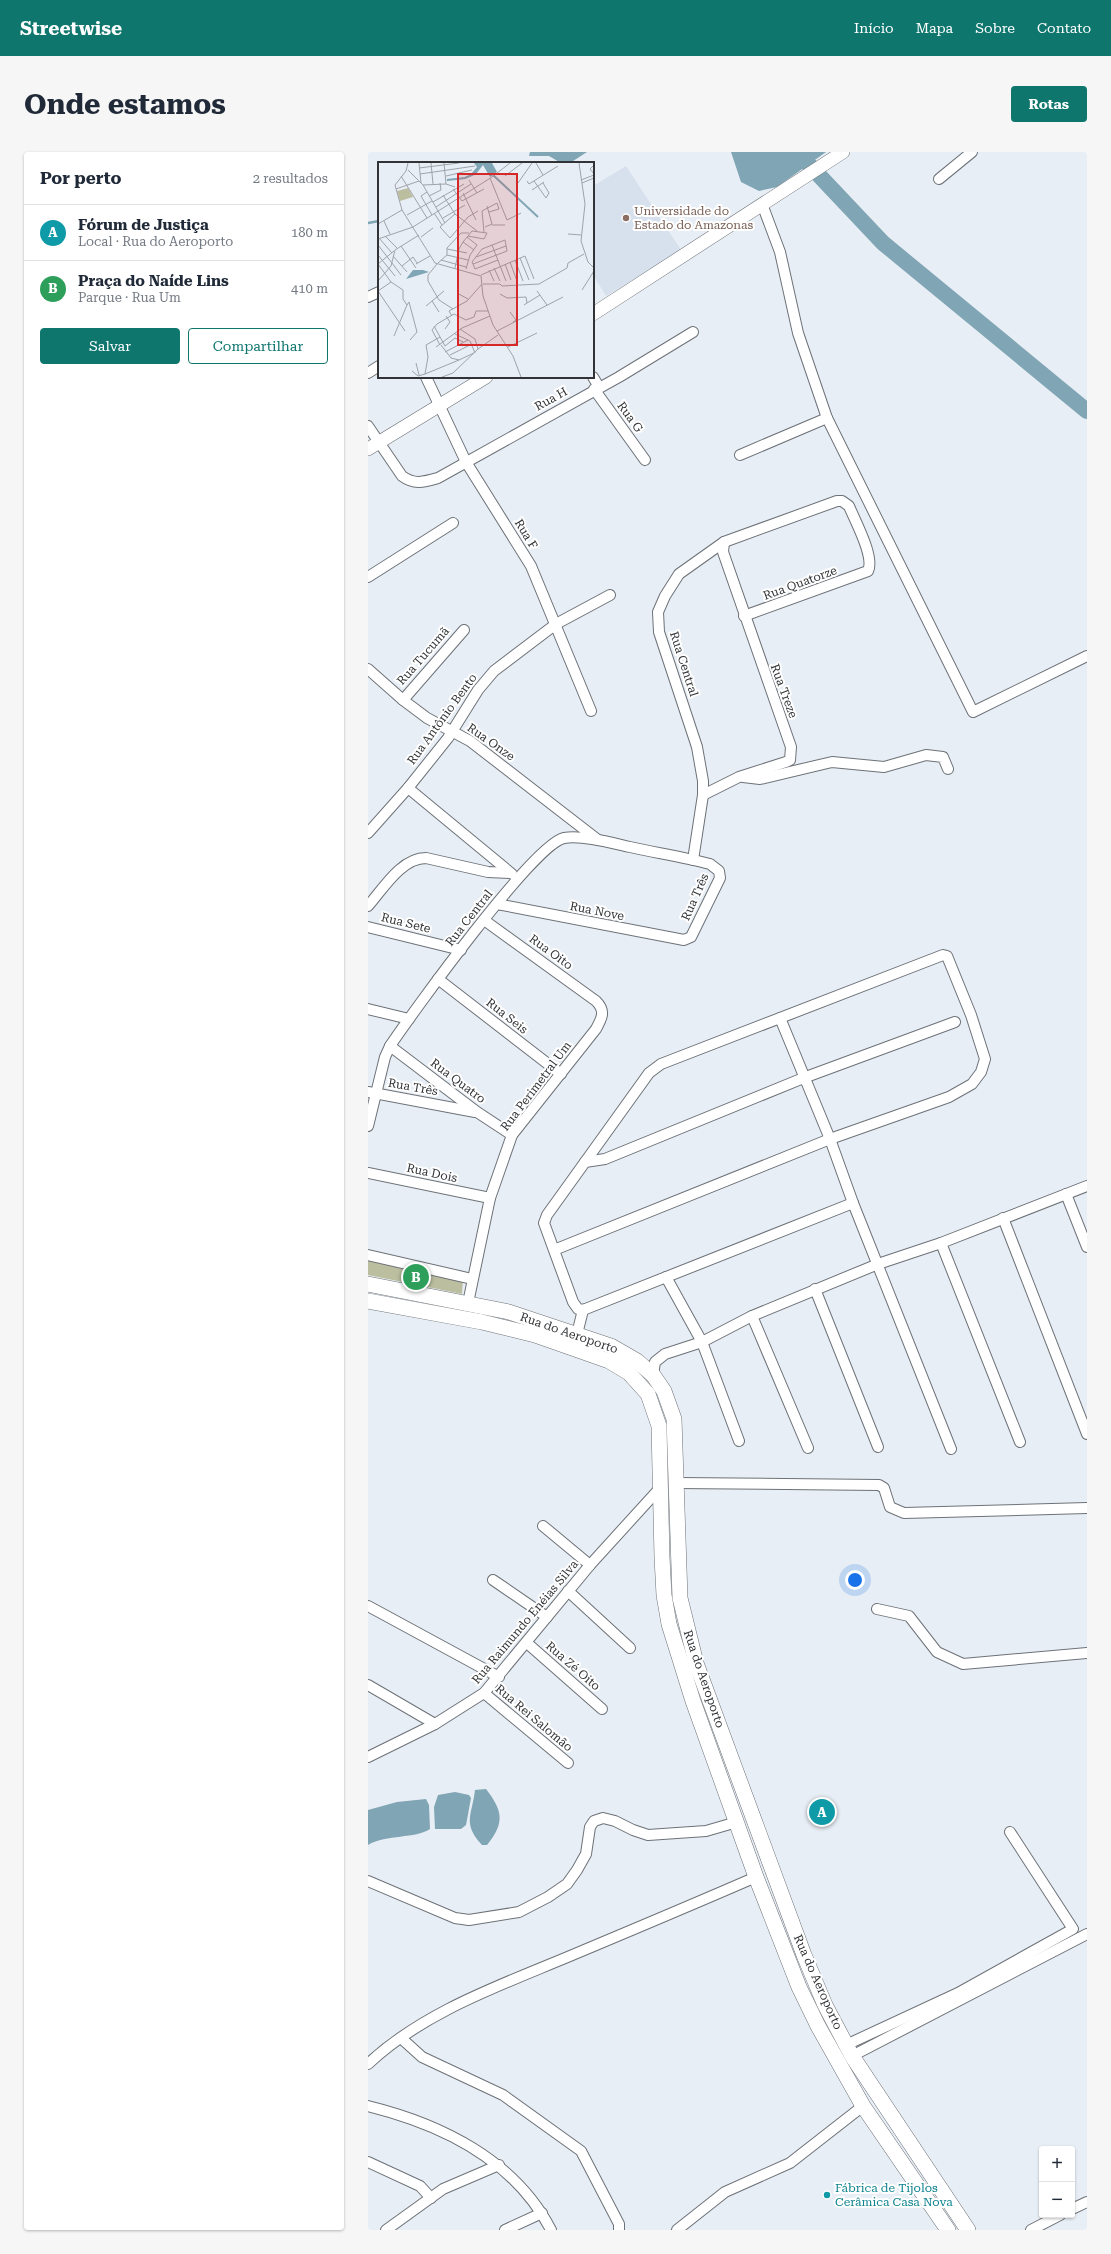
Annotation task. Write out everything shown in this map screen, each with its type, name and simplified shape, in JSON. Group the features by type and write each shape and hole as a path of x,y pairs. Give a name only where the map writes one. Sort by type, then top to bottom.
{"main road":[{"name":"Rua do Aeroporto","path":"368,1284 468,1302 509,1312 577,1334 626,1353 653,1375 664,1390 674,1419 678,1557 682,1611 696,1663 783,1900 826,2006 849,2050 968,2230"},
{"name":"Rua do Aeroporto","path":"368,1300 482,1322 536,1335 609,1361 629,1373 648,1394 659,1426 664,1594 672,1634 756,1877 799,1987 863,2106 948,2230"},
{"path":"662,1557 678,1557"},
{"path":"768,1907 783,1900"}],"street":[{"path":"594,313 762,204 786,191 843,152"},
{"path":"939,178 972,152"},
{"path":"762,204 780,252 798,333 827,418 973,712 1087,656"},
{"path":"368,297 378,292"},
{"name":"Rua H","path":"373,446 402,476 409,481 419,483 438,478 596,388 619,377 693,332"},
{"path":"368,373 378,367"},
{"name":"Rua F","path":"426,378 466,462 521,548 556,624 591,710"},
{"path":"368,426 373,446 438,404 484,378"},
{"name":"Rua G","path":"593,378 596,388 645,460"},
{"path":"740,455 827,418"},
{"name":"Rua Central","path":"693,860 703,795 701,762 659,632 658,612 664,596 679,574 724,542 842,501 849,506 869,555 870,567 864,574"},
{"path":"368,577 453,523"},
{"name":"Rua Treze","path":"703,795 739,777 786,762 790,760 791,753 791,746 722,552 724,542"},
{"name":"Rua Quatorze","path":"744,616 864,574"},
{"name":"Rua Antônio Bento","path":"368,833 408,788 452,732 478,690 494,672 556,624 610,595"},
{"name":"Rua Tucumã","path":"403,700 464,630"},
{"name":"Rua Onze","path":"368,669 403,700 435,724 476,745 598,840"},
{"path":"739,777 760,779 832,762 884,768 926,755 943,757 948,769"},
{"path":"408,788 514,876"},
{"name":"Rua Central","path":"368,1126 372,1093 390,1046 438,979 497,904 514,876 545,849 555,842 565,838 598,840 671,856"},
{"name":"Rua Três","path":"671,856 693,860 717,868 720,878 692,937"},
{"path":"368,906 407,863 417,858 426,858 488,872 514,876"},
{"name":"Rua Nove","path":"497,904 680,940 692,937"},
{"name":"Rua Oito","path":"484,920 601,1006"},
{"name":"Rua Sete","path":"368,927 461,950"},
{"path":"554,1250 830,1139 949,1097 972,1084 981,1072 985,1059 950,961 943,955 661,1064 649,1073 547,1215 544,1223 573,1302 578,1310 583,1310 853,1203"},
{"name":"Rua Seis","path":"438,979 561,1074"},
{"name":"Rua Perimetral Um","path":"468,1302 490,1198 512,1135 596,1029 603,1013 601,1006"},
{"path":"368,1009 409,1018"},
{"path":"780,1018 806,1077 853,1203 951,1449"},
{"path":"585,1162 605,1159 806,1077 955,1022"},
{"name":"Rua Quatro","path":"390,1046 477,1112 512,1135"},
{"name":"Rua Três","path":"372,1093 477,1112"},
{"name":"Rua Dois","path":"368,1173 490,1198"},
{"path":"653,1375 655,1362 665,1354 702,1342 752,1316 878,1264 941,1243 1087,1186"},
{"path":"1066,1194 1087,1247"},
{"path":"1004,1218 1087,1434"},
{"path":"941,1243 1020,1442"},
{"path":"368,1255 472,1279"},
{"path":"666,1277 702,1342 739,1441"},
{"path":"815,1289 878,1447"},
{"path":"577,1334 583,1310"},
{"path":"752,1316 808,1448"},
{"path":"676,1483 879,1485 884,1488 890,1507 904,1513 1087,1508"},
{"name":"Rua Raimundo Enéias Silva","path":"368,1757 435,1724 484,1692 499,1677 590,1565 660,1488"},
{"path":"543,1526 590,1565"},
{"path":"493,1580 547,1617"},
{"path":"568,1591 630,1648"},
{"path":"368,1606 499,1677"},
{"path":"877,1609 909,1616 937,1652 963,1664 1087,1653"},
{"name":"Rua Zé Oito","path":"527,1643 602,1709"},
{"path":"368,1685 435,1724"},
{"name":"Rua Rei Salomão","path":"484,1692 568,1763"},
{"path":"368,1881 455,1918 469,1920 519,1912 548,1897 567,1884 586,1854 590,1827 594,1821 603,1818 615,1821 633,1830 648,1835 706,1831 737,1822"},
{"path":"849,2050 958,1993 1073,1929 1010,1832"},
{"path":"368,2064 382,2050 451,2009 506,1983 756,1877"},
{"path":"849,2050 1087,1934"},
{"path":"401,2038 422,2057 502,2095 581,2151 619,2224 619,2230"},
{"path":"368,2106 432,2126 468,2145 499,2165 521,2186 542,2213 551,2230"},
{"path":"677,2230 726,2192 790,2163 863,2106"},
{"path":"368,2162 420,2186 431,2198"},
{"path":"386,2230 443,2189 499,2165"},
{"path":"1075,2208 1087,2202"},
{"path":"505,2230 542,2213"},
{"path":"1031,2230 1054,2218"}],"shaded area":[{"name":"Universidade do Estado do Amazonas","path":"626,166 681,250 606,296 594,277 594,185"}],"green space":[{"path":"368,1257 463,1278 462,1294 368,1275"}],"water":[{"path":"530,152 587,152 572,162 559,162 549,156 529,156"},
{"path":"731,152 826,152 777,187 759,191 741,182"},
{"path":"486,1789 496,1804 500,1817 497,1830 493,1837 487,1845 482,1845 472,1831 470,1819 475,1790"},
{"path":"455,1792 469,1795 471,1798 466,1825 461,1829 435,1829 434,1807 438,1795"},
{"path":"426,1799 429,1805 430,1829 417,1834 384,1839 368,1845 368,1810 397,1802"}],"waterway":[{"path":"797,152 883,243 1087,411"},
{"path":"368,223 378,221"}],"place":[{"name":"Universidade do Estado do Amazonas","path":"626,218"},
{"name":"Praça do Naíde Lins","path":"416,1277"},
{"name":"Fórum de Justiça","path":"822,1812"},
{"name":"Fábrica de Tijolos Cerâmica Casa Nova","path":"827,2195"}]}
